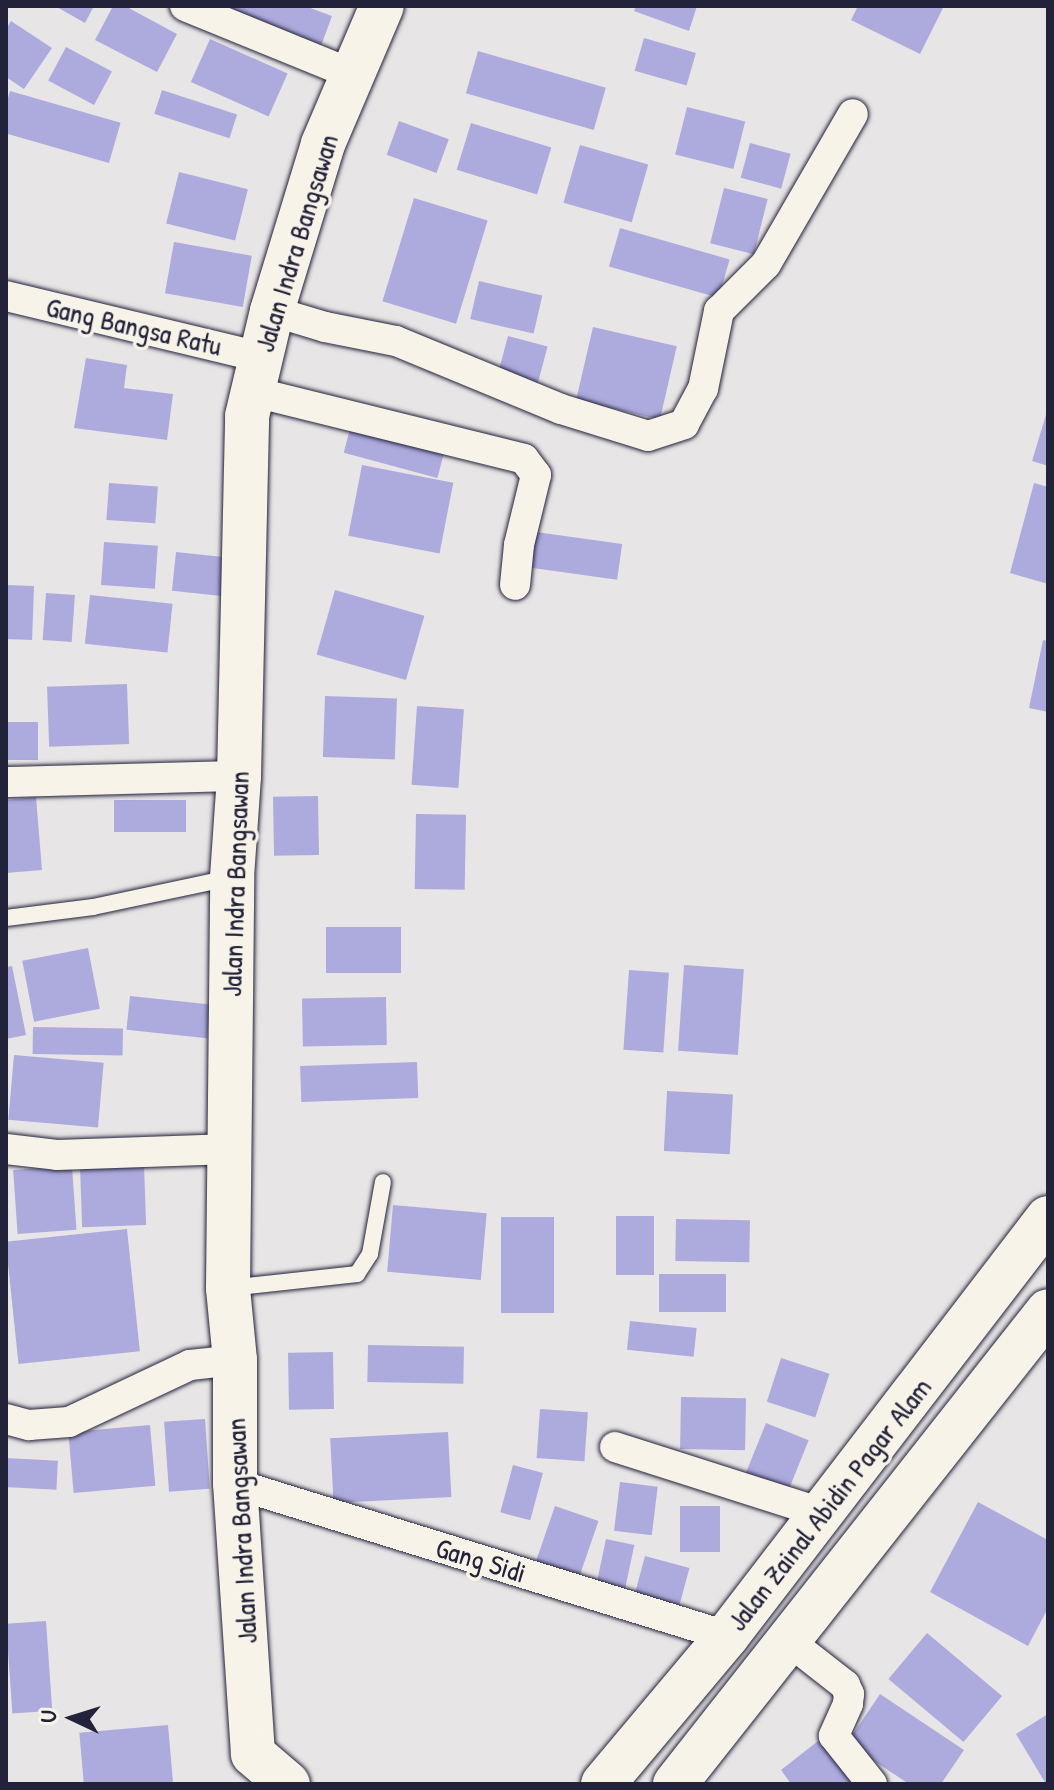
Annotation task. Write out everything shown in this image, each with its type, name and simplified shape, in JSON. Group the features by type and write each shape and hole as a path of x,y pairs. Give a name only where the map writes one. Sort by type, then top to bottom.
{"main road":[{"name":"Jalan Indra Bangsawan","path":"252,1769 235,1484 235,1360 228,1288 232,1149 232,877 239,776 243,475 247,416 272,311 323,144 382,6"},
{"name":"Jalan Zainal Abidin Pagar Alam","path":"603,1784 727,1636 1048,1218"},
{"name":"Jalan Zainal Abidin Pagar Alam","path":"675,1784 1048,1311"},
{"path":"252,1769 288,1784"}],"street":[{"path":"185,6 352,74"},
{"path":"272,311 325,327 396,341 561,409 648,436 684,424 703,389 719,311 766,264 853,114"},
{"name":"Gang Bangsa Ratu","path":"6,296 524,459 536,475 519,545 515,585"},
{"path":"6,782 239,776"},
{"path":"6,1149 57,1155 232,1149"},
{"path":"6,1419 29,1425 69,1422 190,1365 235,1360"},
{"path":"615,1447 822,1513"},
{"name":"Gang Sidi","path":"235,1484 727,1636"},
{"path":"790,1642 845,1685 849,1694 848,1704 834,1736 872,1784"}],"lane":[{"path":"6,918 93,907 232,877"},
{"path":"228,1288 357,1274 370,1254 383,1182"}],"building":[{"path":"55,6 94,6 85,23"},
{"path":"113,6 125,6 177,34 157,72 95,40"},
{"path":"231,6 305,6 332,16 318,54 225,20"},
{"path":"636,6 697,6 689,31 634,11"},
{"path":"858,6 944,6 920,54 851,20"},
{"path":"11,21 52,48 24,89 6,77 6,29"},
{"path":"644,38 696,53 687,86 635,71"},
{"path":"210,39 288,74 269,117 191,82"},
{"path":"66,47 112,71 94,105 48,81"},
{"path":"478,51 606,88 594,130 466,93"},
{"path":"162,90 237,114 229,138 154,114"},
{"path":"10,91 121,123 109,163 6,134 6,105"},
{"path":"687,107 745,122 733,169 675,155"},
{"path":"399,121 449,139 436,173 387,155"},
{"path":"471,123 551,148 537,194 457,170"},
{"path":"750,143 791,154 781,189 741,178"},
{"path":"580,145 648,165 632,222 563,203"},
{"path":"179,172 248,189 235,241 166,223"},
{"path":"724,188 768,199 754,254 710,243"},
{"path":"414,198 488,221 456,324 382,301"},
{"path":"620,228 730,259 719,298 609,266"},
{"path":"174,242 252,256 243,307 165,293"},
{"path":"479,281 542,296 534,334 470,319"},
{"path":"593,327 677,346 660,419 576,400"},
{"path":"508,336 548,347 535,392 496,381"},
{"path":"86,358 127,365 124,388 173,394 167,440 74,428"},
{"path":"1048,408 1048,466 1032,461"},
{"path":"353,418 447,443 437,478 344,453"},
{"path":"362,465 453,483 440,553 348,536"},
{"path":"109,483 158,486 155,523 106,520"},
{"path":"1034,483 1048,487 1048,584 1010,573"},
{"path":"536,532 622,544 617,580 531,568"},
{"path":"104,542 158,546 155,589 101,585"},
{"path":"176,552 233,558 229,597 172,591"},
{"path":"6,585 34,586 32,640 6,639"},
{"path":"335,590 424,616 406,680 317,654"},
{"path":"46,593 75,595 72,642 43,640"},
{"path":"90,595 173,604 167,652 85,644"},
{"path":"1043,640 1048,641 1048,712 1029,708"},
{"path":"127,684 129,744 49,747 47,687"},
{"path":"325,696 397,699 395,759 323,757"},
{"path":"417,706 464,709 458,788 411,785"},
{"path":"6,722 38,722 38,760 6,760"},
{"path":"318,796 319,855 274,856 273,797"},
{"path":"36,797 42,870 6,873 6,800"},
{"path":"114,800 186,800 186,832 114,832"},
{"path":"416,814 466,815 465,890 415,889"},
{"path":"326,927 401,927 401,973 326,973"},
{"path":"88,948 100,1009 34,1022 22,961"},
{"path":"684,965 744,969 738,1055 678,1051"},
{"path":"12,966 26,1035 6,1039 6,967"},
{"path":"629,970 669,973 663,1053 623,1050"},
{"path":"130,996 211,1004 207,1038 126,1030"},
{"path":"386,997 387,1045 303,1046 302,998"},
{"path":"33,1027 123,1029 123,1056 33,1054"},
{"path":"14,1055 104,1063 98,1128 8,1120"},
{"path":"417,1062 418,1098 301,1102 300,1066"},
{"path":"667,1091 733,1094 730,1154 664,1151"},
{"path":"144,1165 146,1225 82,1227 80,1167"},
{"path":"72,1166 76,1230 18,1234 13,1170"},
{"path":"393,1205 487,1213 481,1280 387,1272"},
{"path":"616,1216 654,1216 654,1275 616,1275"},
{"path":"501,1217 554,1217 554,1313 501,1313"},
{"path":"676,1219 750,1220 749,1262 675,1261"},
{"path":"127,1229 140,1351 19,1364 6,1242"},
{"path":"659,1274 726,1274 726,1312 659,1312"},
{"path":"630,1321 697,1328 694,1357 627,1350"},
{"path":"368,1345 464,1347 463,1384 367,1382"},
{"path":"333,1352 334,1409 289,1410 288,1353"},
{"path":"781,1358 830,1374 815,1418 767,1402"},
{"path":"681,1397 746,1398 745,1450 680,1449"},
{"path":"540,1409 588,1412 584,1461 537,1458"},
{"path":"205,1419 210,1489 169,1492 164,1422"},
{"path":"766,1423 809,1440 788,1492 745,1475"},
{"path":"150,1425 155,1486 74,1493 68,1432"},
{"path":"448,1432 451,1497 334,1503 330,1438"},
{"path":"6,1458 58,1461 56,1490 6,1487"},
{"path":"513,1465 543,1473 530,1520 500,1512"},
{"path":"620,1482 658,1487 652,1535 614,1531"},
{"path":"978,1502 1048,1540 1048,1608 1028,1646 930,1592"},
{"path":"555,1506 598,1521 579,1579 535,1564"},
{"path":"680,1506 720,1506 720,1552 680,1552"},
{"path":"606,1539 634,1545 624,1592 596,1586"},
{"path":"645,1556 689,1568 677,1615 632,1603"},
{"path":"46,1621 52,1711 12,1714 6,1624"},
{"path":"927,1633 1002,1696 964,1742 888,1679"},
{"path":"880,1694 964,1750 941,1784 909,1784 847,1743"},
{"path":"1048,1714 1048,1784 1046,1784 1016,1734"},
{"path":"168,1725 173,1782 84,1784 79,1733"},
{"path":"827,1734 865,1784 791,1784 781,1770"}]}
